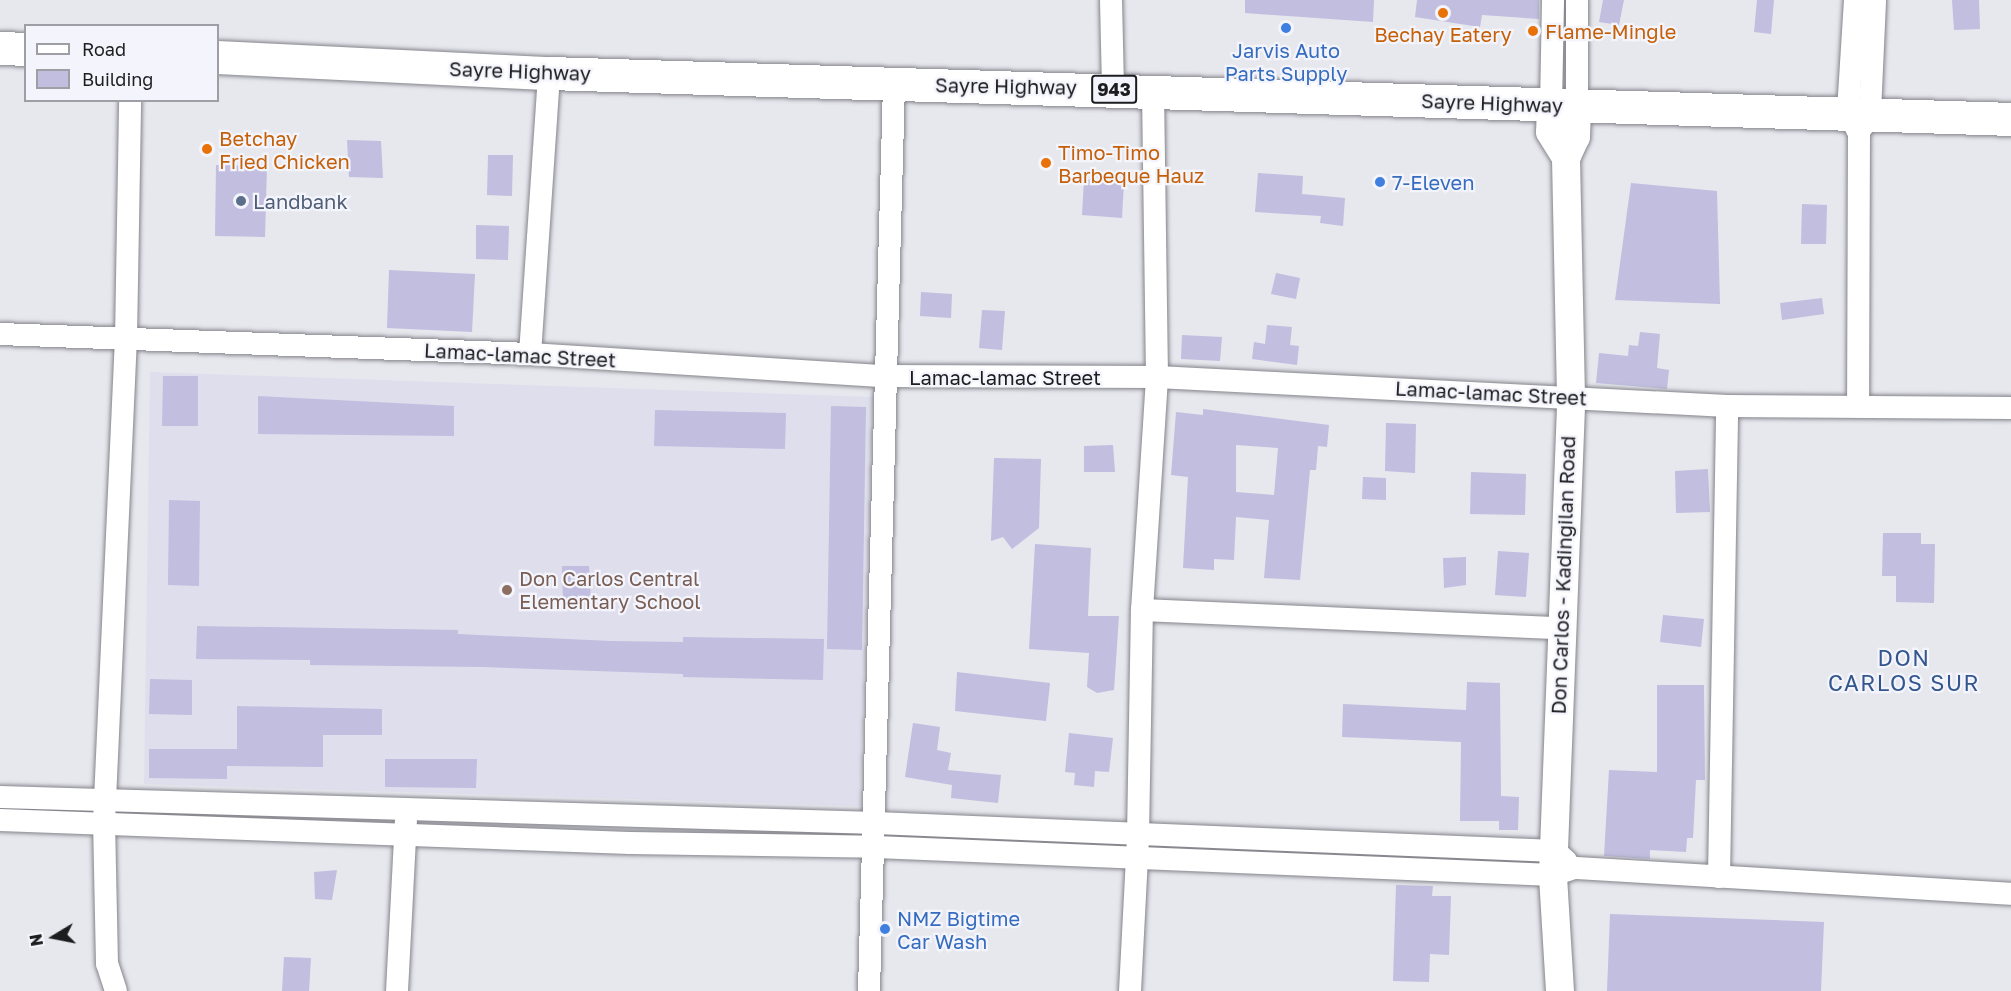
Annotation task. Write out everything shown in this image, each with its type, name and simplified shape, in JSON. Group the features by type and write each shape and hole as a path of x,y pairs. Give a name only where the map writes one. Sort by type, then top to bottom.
{"highway":[{"path":"0,48 24,49"},
{"name":"Sayre Highway","path":"219,57 549,73 894,84 1153,89 1859,120 2011,118"}],"main road":[{"name":"Don Carlos - Kadingilan Road","path":"1560,991 1560,628 1570,397 1566,158 1576,137 1564,106"}],"street":[{"path":"1112,0 1113,89"},
{"path":"1553,0 1564,106"},
{"path":"1564,106 1577,0"},
{"path":"1855,0 1859,120 1858,407"},
{"path":"1859,120 1875,0"},
{"path":"530,354 549,73"},
{"path":"869,991 876,847 884,376 894,84"},
{"path":"1130,991 1138,846 1142,610 1157,377 1153,89"},
{"path":"116,991 107,964 104,811 126,338 130,102"},
{"name":"Lamac-lamac Street","path":"0,334 530,354 884,376 1157,377 1726,406 2011,408"},
{"path":"1719,877 1726,406"},
{"path":"1142,610 1560,628"},
{"path":"0,797 104,811 406,834 876,847 1138,846"},
{"path":"397,991 407,808"},
{"path":"0,820 104,811 407,808 876,823 1138,846 1561,865 1719,877 2011,894"}],"shaded area":[{"name":"Don Carlos Central Elementary School","path":"150,372 873,397 860,806 144,784"}],"building":[{"path":"1245,0 1374,0 1373,22 1245,13"},
{"path":"1417,0 1539,0 1539,19 1482,15 1480,27 1415,17"},
{"path":"1603,0 1624,0 1619,25 1599,22"},
{"path":"1757,0 1774,0 1771,34 1754,32"},
{"path":"1952,0 1979,0 1980,29 1954,30"},
{"path":"347,140 381,141 383,178 349,177"},
{"path":"488,155 513,155 512,196 487,195"},
{"name":"Landbank","path":"216,165 267,166 265,237 215,236"},
{"path":"1258,173 1303,176 1302,194 1345,198 1343,226 1320,223 1321,216 1255,212"},
{"path":"1084,179 1124,182 1122,218 1082,215"},
{"path":"1631,183 1717,191 1720,304 1615,300"},
{"path":"1802,204 1827,205 1826,244 1801,244"},
{"path":"476,225 509,226 508,260 476,259"},
{"path":"389,270 475,274 472,332 387,328"},
{"path":"1276,273 1300,278 1296,299 1271,294"},
{"path":"921,292 952,294 951,318 920,316"},
{"path":"1822,298 1824,314 1782,320 1780,303"},
{"path":"982,310 1005,311 1002,350 979,348"},
{"path":"1267,325 1292,327 1290,345 1299,346 1297,365 1252,359 1254,342 1265,344"},
{"path":"1640,332 1660,334 1657,368 1669,370 1667,389 1596,383 1599,353 1628,356 1629,345 1638,346"},
{"path":"1182,335 1222,337 1220,361 1181,359"},
{"path":"163,376 198,376 198,426 162,426"},
{"path":"258,396 454,406 454,436 258,434"},
{"path":"831,406 866,407 862,650 827,649"},
{"path":"1203,409 1329,425 1327,447 1318,446 1316,470 1310,470 1300,580 1264,578 1269,520 1236,517 1234,560 1214,559 1214,570 1183,568 1188,477 1171,475 1176,412 1203,415","holes":["1236,445 1278,448 1274,495 1236,492"]},
{"path":"655,410 786,413 785,449 654,446"},
{"path":"1386,423 1416,424 1415,473 1385,471"},
{"path":"1113,445 1115,472 1084,472 1084,446"},
{"path":"994,458 1041,459 1039,528 1012,549 1003,537 991,541"},
{"path":"1708,469 1710,512 1676,513 1675,471"},
{"path":"1471,472 1526,474 1525,515 1470,514"},
{"path":"1363,477 1386,478 1386,500 1362,499"},
{"path":"169,500 200,501 199,586 168,585"},
{"path":"1883,533 1921,533 1921,544 1935,544 1934,603 1896,602 1896,576 1882,576"},
{"path":"1035,544 1091,548 1088,616 1119,616 1114,690 1097,693 1087,687 1089,653 1029,649"},
{"path":"1498,551 1529,553 1526,597 1495,595"},
{"path":"1466,557 1466,585 1444,588 1443,558"},
{"path":"562,566 589,566 591,600 563,601"},
{"path":"1663,615 1704,619 1701,647 1660,642"},
{"path":"197,626 458,630 458,634 611,641 683,642 683,637 824,639 823,680 683,677 683,674 483,667 310,665 310,660 196,659"},
{"path":"957,672 1050,683 1046,721 955,711"},
{"path":"150,679 192,680 192,715 149,714"},
{"path":"1467,682 1500,683 1501,796 1519,797 1518,830 1499,830 1499,821 1460,821 1461,742 1342,737 1343,704 1466,710"},
{"path":"1657,685 1704,685 1705,780 1696,780 1693,838 1687,838 1686,852 1650,850 1650,859 1604,856 1609,770 1657,772"},
{"path":"237,706 382,709 382,735 323,735 323,767 227,766 227,779 149,778 149,749 237,749"},
{"path":"913,723 940,727 937,750 951,753 948,770 1001,775 998,803 951,798 952,785 905,777"},
{"path":"1069,733 1113,738 1109,772 1095,771 1094,787 1074,785 1075,773 1065,772"},
{"path":"385,759 477,759 476,788 385,787"},
{"path":"337,870 332,900 315,899 314,872"},
{"path":"1396,885 1433,886 1432,896 1451,896 1449,955 1430,954 1429,982 1393,981"},
{"path":"1610,914 1824,922 1821,991 1607,991"},
{"path":"284,957 311,958 309,991 282,991"}],"place":[{"name":"Bechay Eatery","path":"1443,13"},
{"name":"Jarvis Auto Parts Supply","path":"1286,28"},
{"name":"Flame-Mingle","path":"1533,31"},
{"name":"Betchay Fried Chicken","path":"207,149"},
{"name":"Timo-Timo Barbeque Hauz","path":"1046,163"},
{"name":"7-Eleven","path":"1380,182"},
{"name":"Landbank","path":"241,201"},
{"name":"Don Carlos Central Elementary School","path":"507,590"},
{"name":"NMZ Bigtime Car Wash","path":"885,929"}],"district":[{"name":"DON CARLOS SUR","path":"1904,670"}]}
